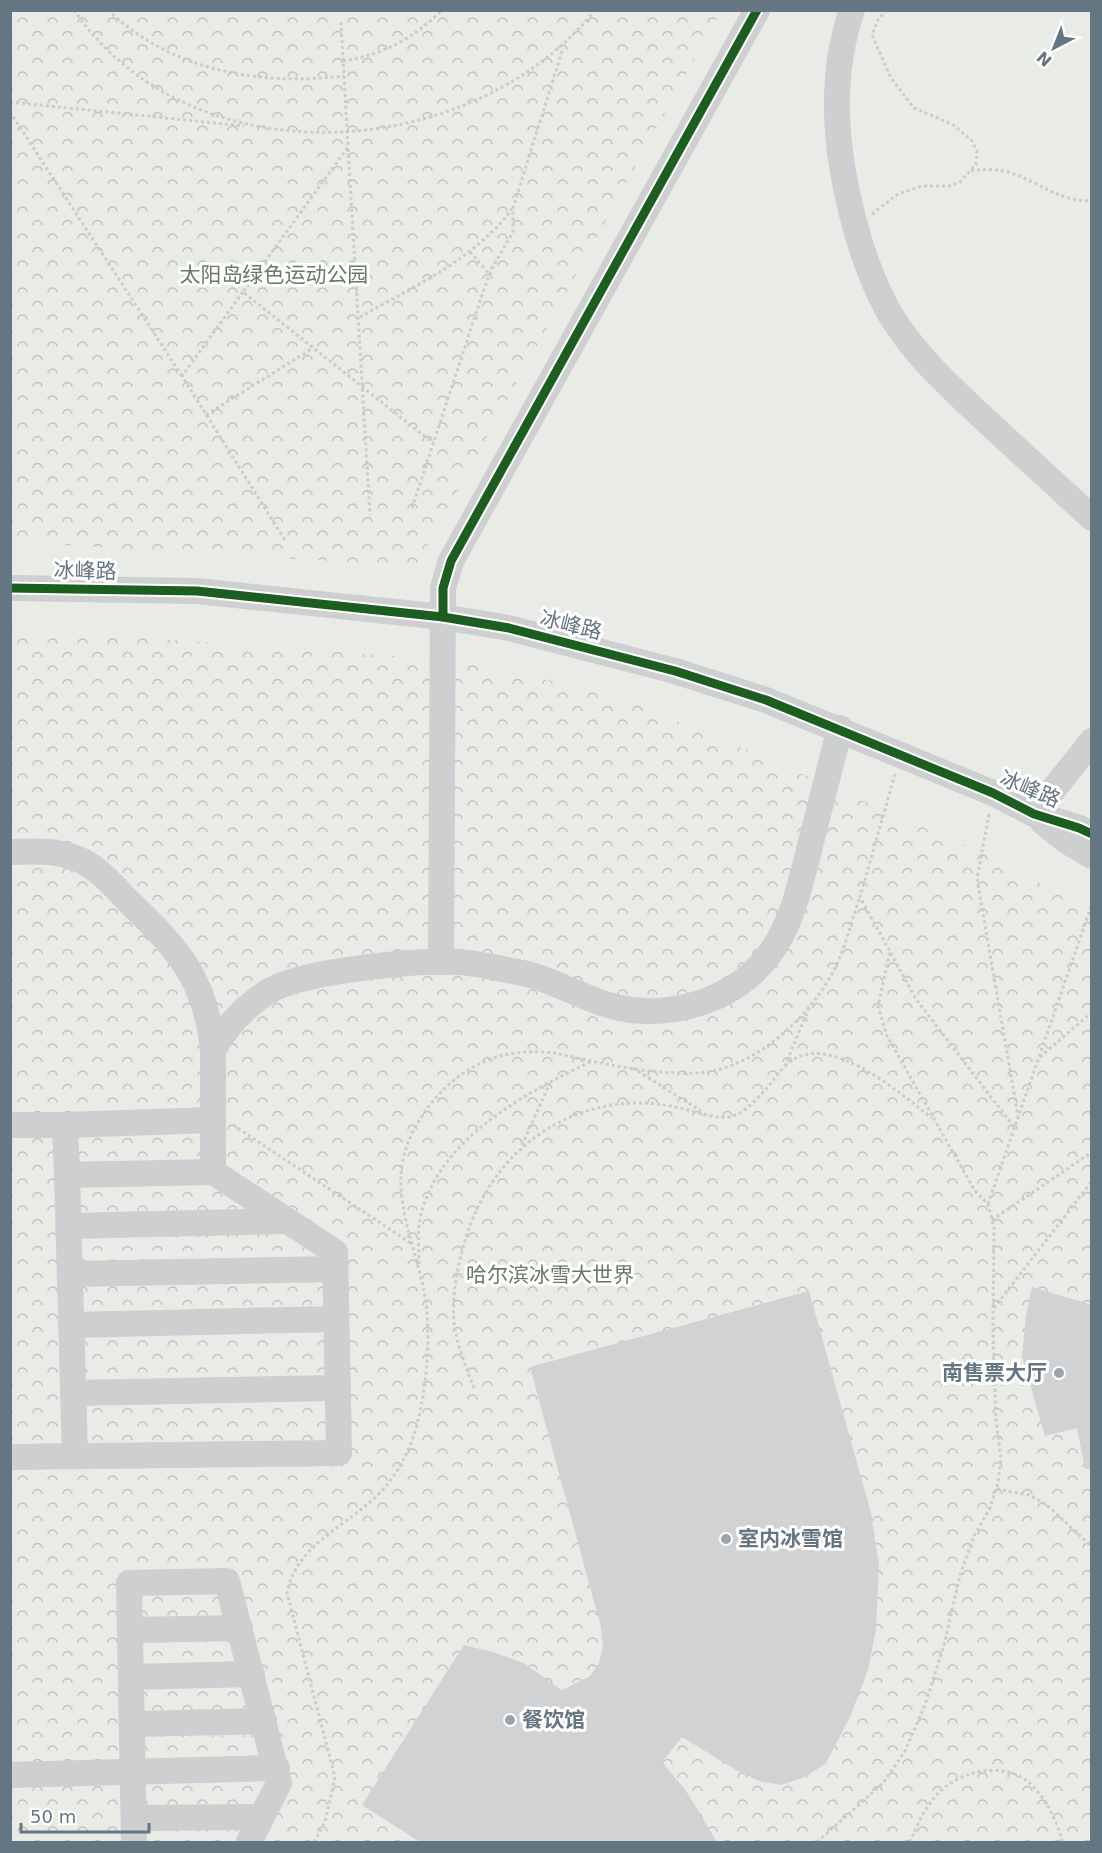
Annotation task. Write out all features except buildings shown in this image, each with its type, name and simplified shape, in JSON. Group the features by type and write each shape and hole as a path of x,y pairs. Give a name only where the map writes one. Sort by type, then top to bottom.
{"street":[{"path":"450,962 443,588 451,561 757,10"},
{"path":"852,10 836,98 841,156 853,219 861,251 875,284 891,314 913,346 950,387 1087,506"},
{"name":"冰峰路","path":"10,588 197,591 443,617 509,628 675,671 766,700 840,728 993,793 1034,814 1083,830 1092,856"},
{"path":"213,1050 226,1029 248,1005 286,984 349,970 450,962 543,979 608,1005 639,1010 685,1007 728,990 762,963 790,919 840,728"},
{"path":"1034,814 1092,741"},
{"path":"10,852 56,853 78,858 100,874 156,927 190,970 208,1012 213,1050 213,1172"},
{"path":"10,1125 65,1125 213,1116"},
{"path":"65,1125 75,1456"},
{"path":"10,1457 339,1453 334,1252 213,1172 67,1175"},
{"path":"68,1226 287,1221"},
{"path":"70,1274 335,1269"},
{"path":"71,1325 336,1319"},
{"path":"73,1394 338,1388"},
{"path":"249,1842 278,1789 277,1768 227,1581 129,1583 134,1830 262,1817"},
{"path":"130,1630 240,1628"},
{"path":"131,1677 252,1674"},
{"path":"132,1724 264,1721"},
{"path":"10,1775 277,1768"}],"path":[{"path":"74,10 102,44 160,91 211,115 252,127"},
{"path":"108,10 154,44 178,57 225,72 299,80 344,76"},
{"path":"343,61 371,57 386,51 420,31 442,10"},
{"path":"10,102 307,132 347,131 414,121 452,109 510,83 563,46 595,10"},
{"path":"853,219 879,211 888,200 898,194 922,186 949,186 960,182 976,164 977,151 972,141 954,124 914,108 883,63 872,35 878,20 886,10"},
{"path":"341,22 370,515"},
{"path":"412,508 490,275 513,232 513,208 563,46"},
{"path":"10,112 182,376 286,542"},
{"path":"182,376 348,147"},
{"path":"969,172 1005,170 1024,176 1066,199 1092,201"},
{"path":"359,317 470,252 501,224 513,208"},
{"path":"470,252 490,275"},
{"path":"243,292 433,443"},
{"path":"206,415 313,348"},
{"path":"784,1067 810,1007 833,972 860,897 901,754"},
{"path":"993,793 977,879 1018,1116"},
{"path":"860,897 916,999 1014,1127"},
{"path":"988,1204 1092,904"},
{"path":"817,1842 850,1815 883,1783 905,1751 928,1695 970,1546 990,1508 997,1488 1001,1458 996,1421 992,1220 988,1204 975,1191 887,1036 878,1006 890,951"},
{"path":"314,1842 328,1814 335,1777 287,1593 289,1580 303,1556 372,1502 393,1479 411,1443 417,1423 426,1365 428,1315 401,1174 408,1142 425,1111 446,1088 471,1068 502,1056 536,1051 631,1067 696,1074 733,1065 770,1042 810,1007"},
{"path":"1038,1058 1092,1012"},
{"path":"474,1388 454,1322 453,1303 465,1239 484,1196 503,1166 521,1147 561,1120 614,1104 653,1104 730,1117 760,1095 784,1067 795,1058 815,1054 844,1060 870,1072 934,1119"},
{"path":"420,1272 420,1216 438,1176 449,1160 491,1120 550,1083 592,1061"},
{"path":"631,1067 705,1113"},
{"path":"521,1147 533,1115 550,1083"},
{"path":"213,1116 413,1245"},
{"path":"992,1220 1092,1152"},
{"path":"993,1310 1092,1180"},
{"path":"997,1488 1029,1495 1047,1505 1092,1547"},
{"path":"910,1842 934,1797 969,1773 983,1770 1021,1777 1030,1784 1048,1809 1062,1842"}],"green space":[{"name":"太阳岛绿色运动公园","path":"10,11 721,11 416,566 11,542"},
{"name":"哈尔滨冰雪大世界","path":"11,11 1091,11 1091,1842 11,1842"},
{"name":"哈尔滨冰雪大世界","path":"10,628 448,660 603,691 754,753 1013,867 1091,913 1091,1842 11,1842"}],"cycle path":[{"path":"443,617 443,588 451,561 757,10"},
{"path":"10,588 197,591 443,617 509,628 675,671 766,700 993,793 1034,814 1092,834"}],"place":[{"name":"南售票大厅","path":"1059,1373"},
{"name":"室内冰雪馆","path":"726,1539"},
{"name":"餐饮馆","path":"510,1720"}]}
